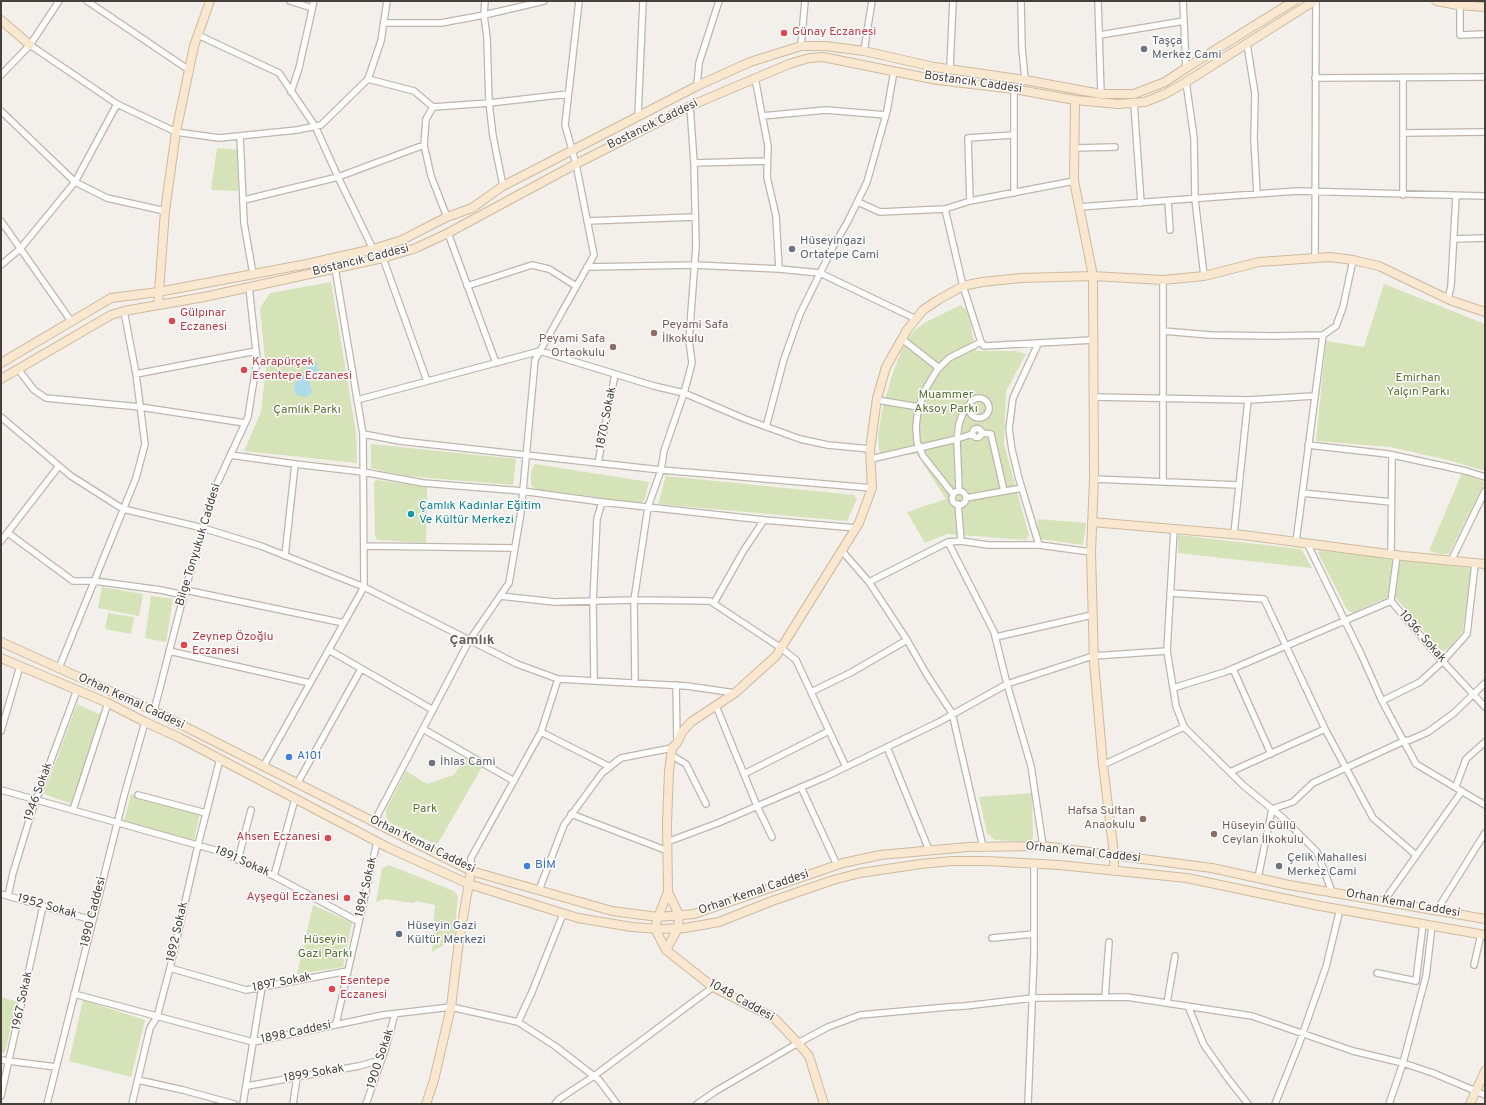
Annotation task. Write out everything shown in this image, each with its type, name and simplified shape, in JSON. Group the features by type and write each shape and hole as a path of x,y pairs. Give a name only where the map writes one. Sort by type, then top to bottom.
{"main road":[{"path":"158,305 165,211 176,132 194,46 210,1"},
{"name":"Bostancık Caddesi","path":"1,363 111,298 158,292 253,274 373,249 402,240 447,217 472,208 503,186 697,86 750,62 802,46 826,46 864,51 934,67 950,68 1025,80 1101,94 1134,94 1165,82 1294,1"},
{"name":"Bostancık Caddesi","path":"1,380 111,315 124,311 204,297 383,258 416,248 448,234 576,164 690,106 789,64 809,58 823,57 938,80 1014,89 1075,100 1118,104 1145,102 1165,94 1186,82 1315,1"},
{"path":"1436,1 1460,5 1484,5"},
{"path":"1,20 30,45"},
{"path":"1075,100 1074,181 1094,276 1094,479 1090,552 1093,656 1103,765 1114,854 1114,871"},
{"path":"666,950 678,922 668,892 667,842 669,771 673,748 682,732 690,722 735,693 776,656 856,528 872,488 870,450 877,400 886,367 902,339 923,310 963,286 1021,278 1094,276 1163,280 1204,276 1259,262 1330,257 1379,266 1448,299 1485,312"},
{"path":"1092,522 1234,534 1394,555 1485,564"},
{"name":"Orhan Kemal Caddesi","path":"1,642 154,711 471,871 657,923 678,922 694,914 837,865 880,855 983,846 1043,846 1114,854 1212,868 1332,892 1485,918"},
{"name":"Orhan Kemal Caddesi","path":"1,658 108,703 180,738 377,842 469,884 578,918 632,927 657,923 719,922 772,901 833,880 860,873 920,864 952,861 986,861 1034,863 1187,878 1340,909 1483,935"},
{"path":"145,722 154,711"},
{"path":"426,1104 434,1080 451,1007 471,871"},
{"path":"657,923 668,892"},
{"name":"1048 Caddesi","path":"657,923 666,950 713,987 774,1018 798,1043 809,1056 824,1104"},
{"path":"1470,1104 1485,1070"}],"street":[{"path":"1,75 30,45 59,1"},
{"path":"87,1 189,70"},
{"path":"290,1 312,8"},
{"path":"291,92 299,68 314,1"},
{"path":"30,45 117,104 176,132 219,138 297,130 321,125 368,79 381,41 387,1"},
{"path":"485,1 484,15 488,38 489,103 493,136 503,186"},
{"path":"384,23 441,23 484,15 527,3 544,1"},
{"path":"374,822 469,641 509,583 521,512 535,360 594,255 576,164 565,125 579,1"},
{"path":"638,117 643,1"},
{"path":"697,86 699,63 719,1"},
{"path":"802,46 805,1"},
{"path":"864,51 872,1"},
{"path":"950,68 953,1"},
{"path":"1021,1 1022,48 1025,80"},
{"path":"1098,1 1101,94"},
{"path":"1183,1 1186,68"},
{"path":"1315,1 1315,258"},
{"path":"1460,5 1460,35 1485,34"},
{"path":"1100,35 1184,21"},
{"path":"198,35 279,72 315,126 373,249"},
{"path":"1247,44 1255,94 1254,139 1257,194"},
{"path":"766,427 791,338 800,314 867,182 886,116 894,71"},
{"path":"756,78 768,146 767,177 776,216 779,269"},
{"path":"1316,78 1485,78"},
{"path":"1403,78 1403,194"},
{"path":"368,79 414,91 433,107 489,103 568,94"},
{"path":"1186,82 1194,138 1195,199 1204,276"},
{"path":"1014,89 1014,193"},
{"path":"1134,103 1141,202"},
{"path":"1,265 20,249 75,182 117,104"},
{"path":"635,682 634,600 648,507 661,470 664,451 684,393 692,363 689,340 696,246 694,163 690,106"},
{"path":"433,107 426,119 424,145 431,176 447,217"},
{"path":"762,116 826,110 886,116"},
{"path":"1,111 75,182 107,198 165,211"},
{"path":"1403,133 1485,132"},
{"path":"970,201 968,138 1013,135"},
{"path":"240,136 244,223 253,274"},
{"path":"244,200 338,177 424,145"},
{"path":"1074,148 1115,147"},
{"path":"694,163 767,161"},
{"path":"858,202 880,212 945,209 970,201 1074,181"},
{"path":"1079,207 1297,191 1485,196"},
{"path":"1448,299 1451,286 1456,196"},
{"path":"1168,201 1170,230"},
{"path":"945,209 963,286 981,342 984,346 1093,340"},
{"path":"587,221 695,217"},
{"path":"1,221 71,321"},
{"path":"448,234 496,363"},
{"path":"1454,239 1485,238"},
{"path":"383,258 427,381"},
{"path":"1163,331 1210,335 1273,336 1323,334 1336,326 1343,307 1352,260"},
{"path":"467,286 532,265 549,269 576,286"},
{"path":"587,267 694,265 779,269 820,273 916,319"},
{"path":"263,767 364,588 363,434 335,268"},
{"path":"1163,280 1163,481"},
{"name":"Bilge Tonyukuk Caddesi","path":"154,711 184,593 216,486 248,417 257,360 249,287"},
{"path":"59,668 136,478 145,444 136,374 124,311"},
{"path":"1296,542 1323,334"},
{"path":"902,339 939,368"},
{"path":"958,504 953,501 953,494 923,456 917,442 916,426 919,406 925,390 939,368 949,358 981,342"},
{"path":"1038,344 1013,398 1009,429 1012,450 1039,545"},
{"path":"136,374 256,351"},
{"path":"357,400 540,351 654,386 684,393 766,427 800,439 828,445 870,450"},
{"path":"18,369 34,390 46,398 140,407 245,423"},
{"name":"1870. Sokak","path":"598,463 615,374"},
{"path":"1094,397 1164,397 1248,400 1314,396"},
{"path":"877,400 919,406"},
{"path":"1234,534 1248,400"},
{"path":"959,491 957,439 959,424 964,410 970,404"},
{"path":"2,419 71,476 123,509 203,528 261,546 364,588 517,664 558,679 676,685 735,693"},
{"path":"871,459 957,439 972,434 972,431 976,428 979,429 981,433 991,434 1004,491"},
{"path":"363,434 400,441 661,470 872,488"},
{"path":"1308,445 1392,455 1466,471 1485,477"},
{"path":"230,455 363,472 423,483 522,491 602,502 764,520 856,528"},
{"name":"1036. Sokak","path":"1392,455 1391,502 1394,555 1391,601 1473,696 1485,707"},
{"path":"285,556 295,464"},
{"path":"1,541 59,466"},
{"path":"1094,479 1239,485"},
{"path":"958,504 964,502 966,498 1022,488"},
{"path":"953,494 959,491"},
{"path":"959,491 963,492 966,498"},
{"path":"1451,561 1485,491"},
{"path":"1302,493 1391,502"},
{"path":"594,680 593,601 597,519 602,502"},
{"path":"958,504 961,541"},
{"path":"714,603 744,550 764,520"},
{"path":"1174,529 1167,651 1176,706 1184,727 1244,786 1283,818 1317,852 1332,892"},
{"path":"8,533 73,581 94,581 184,593 344,623"},
{"path":"869,582 948,542 961,541 988,544 1039,545 1090,552"},
{"path":"948,542 996,637 1007,684 1031,766 1043,846"},
{"path":"1307,543 1345,620 1382,701 1416,764 1456,786 1485,805"},
{"path":"364,546 515,548"},
{"path":"842,551 869,582 907,640 952,714 983,846"},
{"path":"1382,701 1420,682 1443,661 1467,634 1475,564"},
{"path":"1170,593 1264,599 1325,729 1373,818 1416,855"},
{"path":"500,596 555,602 634,600 710,601 781,648 796,660 846,767"},
{"path":"1173,688 1233,669 1391,601"},
{"path":"996,637 1092,615"},
{"path":"811,692 852,672 907,640"},
{"path":"329,650 433,710"},
{"path":"667,842 718,823 846,767 939,722 1007,684 1093,656 1167,651"},
{"path":"169,652 310,683"},
{"path":"1,730 20,666"},
{"path":"297,784 361,669"},
{"path":"1233,669 1271,754"},
{"path":"471,871 471,858 541,732 558,679"},
{"path":"1272,809 1293,802 1313,783 1404,741 1428,732 1454,713 1485,683"},
{"path":"676,685 673,748 686,764 706,804"},
{"name":"1946 Sokak","path":"8,896 13,872 36,800 77,690"},
{"path":"73,810 108,703"},
{"path":"716,706 757,806 772,837"},
{"name":"1890 Caddesi","path":"47,1104 117,822 145,722"},
{"path":"1103,765 1184,727"},
{"path":"422,729 514,782"},
{"path":"1230,772 1325,729"},
{"path":"744,774 829,731"},
{"path":"541,732 610,767"},
{"path":"1456,786 1466,759 1485,742"},
{"path":"886,747 929,850"},
{"path":"539,890 564,825 602,773 621,758 673,748"},
{"name":"1892 Sokak","path":"132,1104 150,1028 157,1017 170,968 198,845 220,759"},
{"path":"801,787 837,865"},
{"name":"1891 Sokak","path":"1,790 222,852 274,876 359,922"},
{"path":"1384,901 1462,791"},
{"path":"138,795 206,813"},
{"path":"274,876 295,799"},
{"path":"1258,878 1272,809"},
{"path":"238,860 251,810"},
{"path":"571,814 668,851"},
{"path":"1437,910 1485,833"},
{"name":"1894 Sokak","path":"336,1024 377,842"},
{"path":"1028,1104 1033,998 1034,863"},
{"name":"1952 Sokak","path":"1,894 92,920"},
{"name":"1967 Sokak","path":"1,1096 10,1061 43,906"},
{"path":"1275,1104 1303,1034 1326,967 1340,909"},
{"path":"564,914 518,1022 555,1046 599,1080 617,1104"},
{"path":"1377,973 1416,981 1423,924"},
{"path":"1389,1104 1403,1063 1426,976 1432,926"},
{"path":"992,938 1034,934"},
{"path":"1474,965 1483,935"},
{"path":"1105,997 1109,942"},
{"path":"1167,1003 1175,956"},
{"name":"1897 Sokak","path":"170,968 246,990 348,971"},
{"path":"243,1104 262,987"},
{"path":"556,1104 559,1100 594,1076 713,987"},
{"name":"1898 Caddesi","path":"74,994 253,1042 336,1024 395,1014 451,1007 518,1022"},
{"path":"697,1104 716,1091 798,1043 828,1027 860,1015 965,1006 1033,998 1105,997 1127,997 1252,1016 1353,1051 1403,1063 1433,1073 1485,1095"},
{"path":"1188,1006 1204,1045 1248,1104"},
{"name":"1900 Sokak","path":"366,1104 395,1014"},
{"path":"1,1060 56,1067"},
{"name":"1899 Sokak","path":"247,1086 359,1066 380,1060"},
{"path":"293,1104 297,1077"},
{"path":"138,1080 183,1090 234,1104"}],"green space":[{"path":"217,148 238,150 238,191 211,190"},
{"name":"Çamlık Parkı","path":"331,282 356,432 357,463 244,451 261,412 266,369 260,308 270,293"},
{"name":"Emirhan Yalçın Parkı","path":"1384,284 1485,324 1485,471 1452,461 1391,447 1316,441 1326,341 1364,347"},
{"name":"Muammer Aksoy Parkı","path":"961,305 968,312 976,351 1016,351 1026,354 1006,391 1004,444 1029,535 1026,540 947,534 925,543 907,512 946,499 917,454 880,457 878,435 882,411 892,375 905,342 915,330 926,322"},
{"path":"371,444 516,459 513,485 405,476 371,468"},
{"path":"535,464 649,482 644,501 639,503 536,489 531,485 531,471"},
{"path":"1462,473 1485,482 1449,554 1440,554 1429,551"},
{"path":"666,476 854,495 857,499 847,521 658,504"},
{"path":"376,480 427,487 426,543 376,539 374,482"},
{"path":"1037,519 1086,523 1083,545 1040,539"},
{"path":"1178,535 1301,549 1312,568 1178,553"},
{"path":"1320,550 1393,559 1388,597 1353,613 1350,612 1346,608 1318,553"},
{"path":"1400,559 1471,568 1463,631 1448,649 1443,651 1438,648 1395,597"},
{"path":"102,587 143,594 139,616 98,608"},
{"path":"151,596 173,599 166,642 145,638"},
{"path":"108,613 134,617 131,634 105,629"},
{"path":"77,704 101,715 72,804 44,794"},
{"name":"Park","path":"465,757 482,767 437,845 389,822 386,817 386,810 406,771 427,784 454,775"},
{"path":"1032,793 1033,837 1031,842 995,840 987,833 979,797"},
{"path":"131,794 200,813 194,841 124,821"},
{"path":"389,865 454,891 458,896 454,939 432,952 435,905 417,901 413,903 385,899 376,902 382,868"},
{"name":"Hüseyin Gazi Parkı","path":"313,905 352,923 343,967 297,974"},
{"path":"1,997 17,1002 5,1052 1,1054"},
{"path":"83,1000 145,1020 131,1077 69,1061"}],"water":[{"path":"309,361 319,363 317,365 318,372 310,382 312,390 311,394 305,397 295,394 294,384 306,372"}],"place":[{"name":"Günay Eczanesi","path":"784,33"},
{"name":"Taşça Merkez Cami","path":"1144,49"},
{"name":"Hüseyingazi Ortatepe Cami","path":"792,249"},
{"name":"Gülpınar Eczanesi","path":"172,321"},
{"name":"Peyami Safa İlkokulu","path":"654,333"},
{"name":"Peyami Safa Ortaokulu","path":"613,347"},
{"name":"Karapürçek Esentepe Eczanesi","path":"244,370"},
{"name":"Çamlık Kadınlar Eğitim Ve Kültür Merkezi","path":"411,514"},
{"name":"Zeynep Özoğlu Eczanesi","path":"184,645"},
{"name":"A101","path":"289,757"},
{"name":"İhlas Cami","path":"432,763"},
{"name":"Hafsa Sultan Anaokulu","path":"1143,819"},
{"name":"Hüseyin Güllü Ceylan İlkokulu","path":"1214,834"},
{"name":"Ahsen Eczanesi","path":"328,838"},
{"name":"BİM","path":"527,866"},
{"name":"Çelik Mahallesi Merkez Cami","path":"1279,866"},
{"name":"Ayşegül Eczanesi","path":"347,898"},
{"name":"Hüseyin Gazi Kültür Merkezi","path":"399,934"},
{"name":"Esentepe Eczanesi","path":"332,989"}],"district":[{"name":"Çamlık","path":"472,641"}]}
